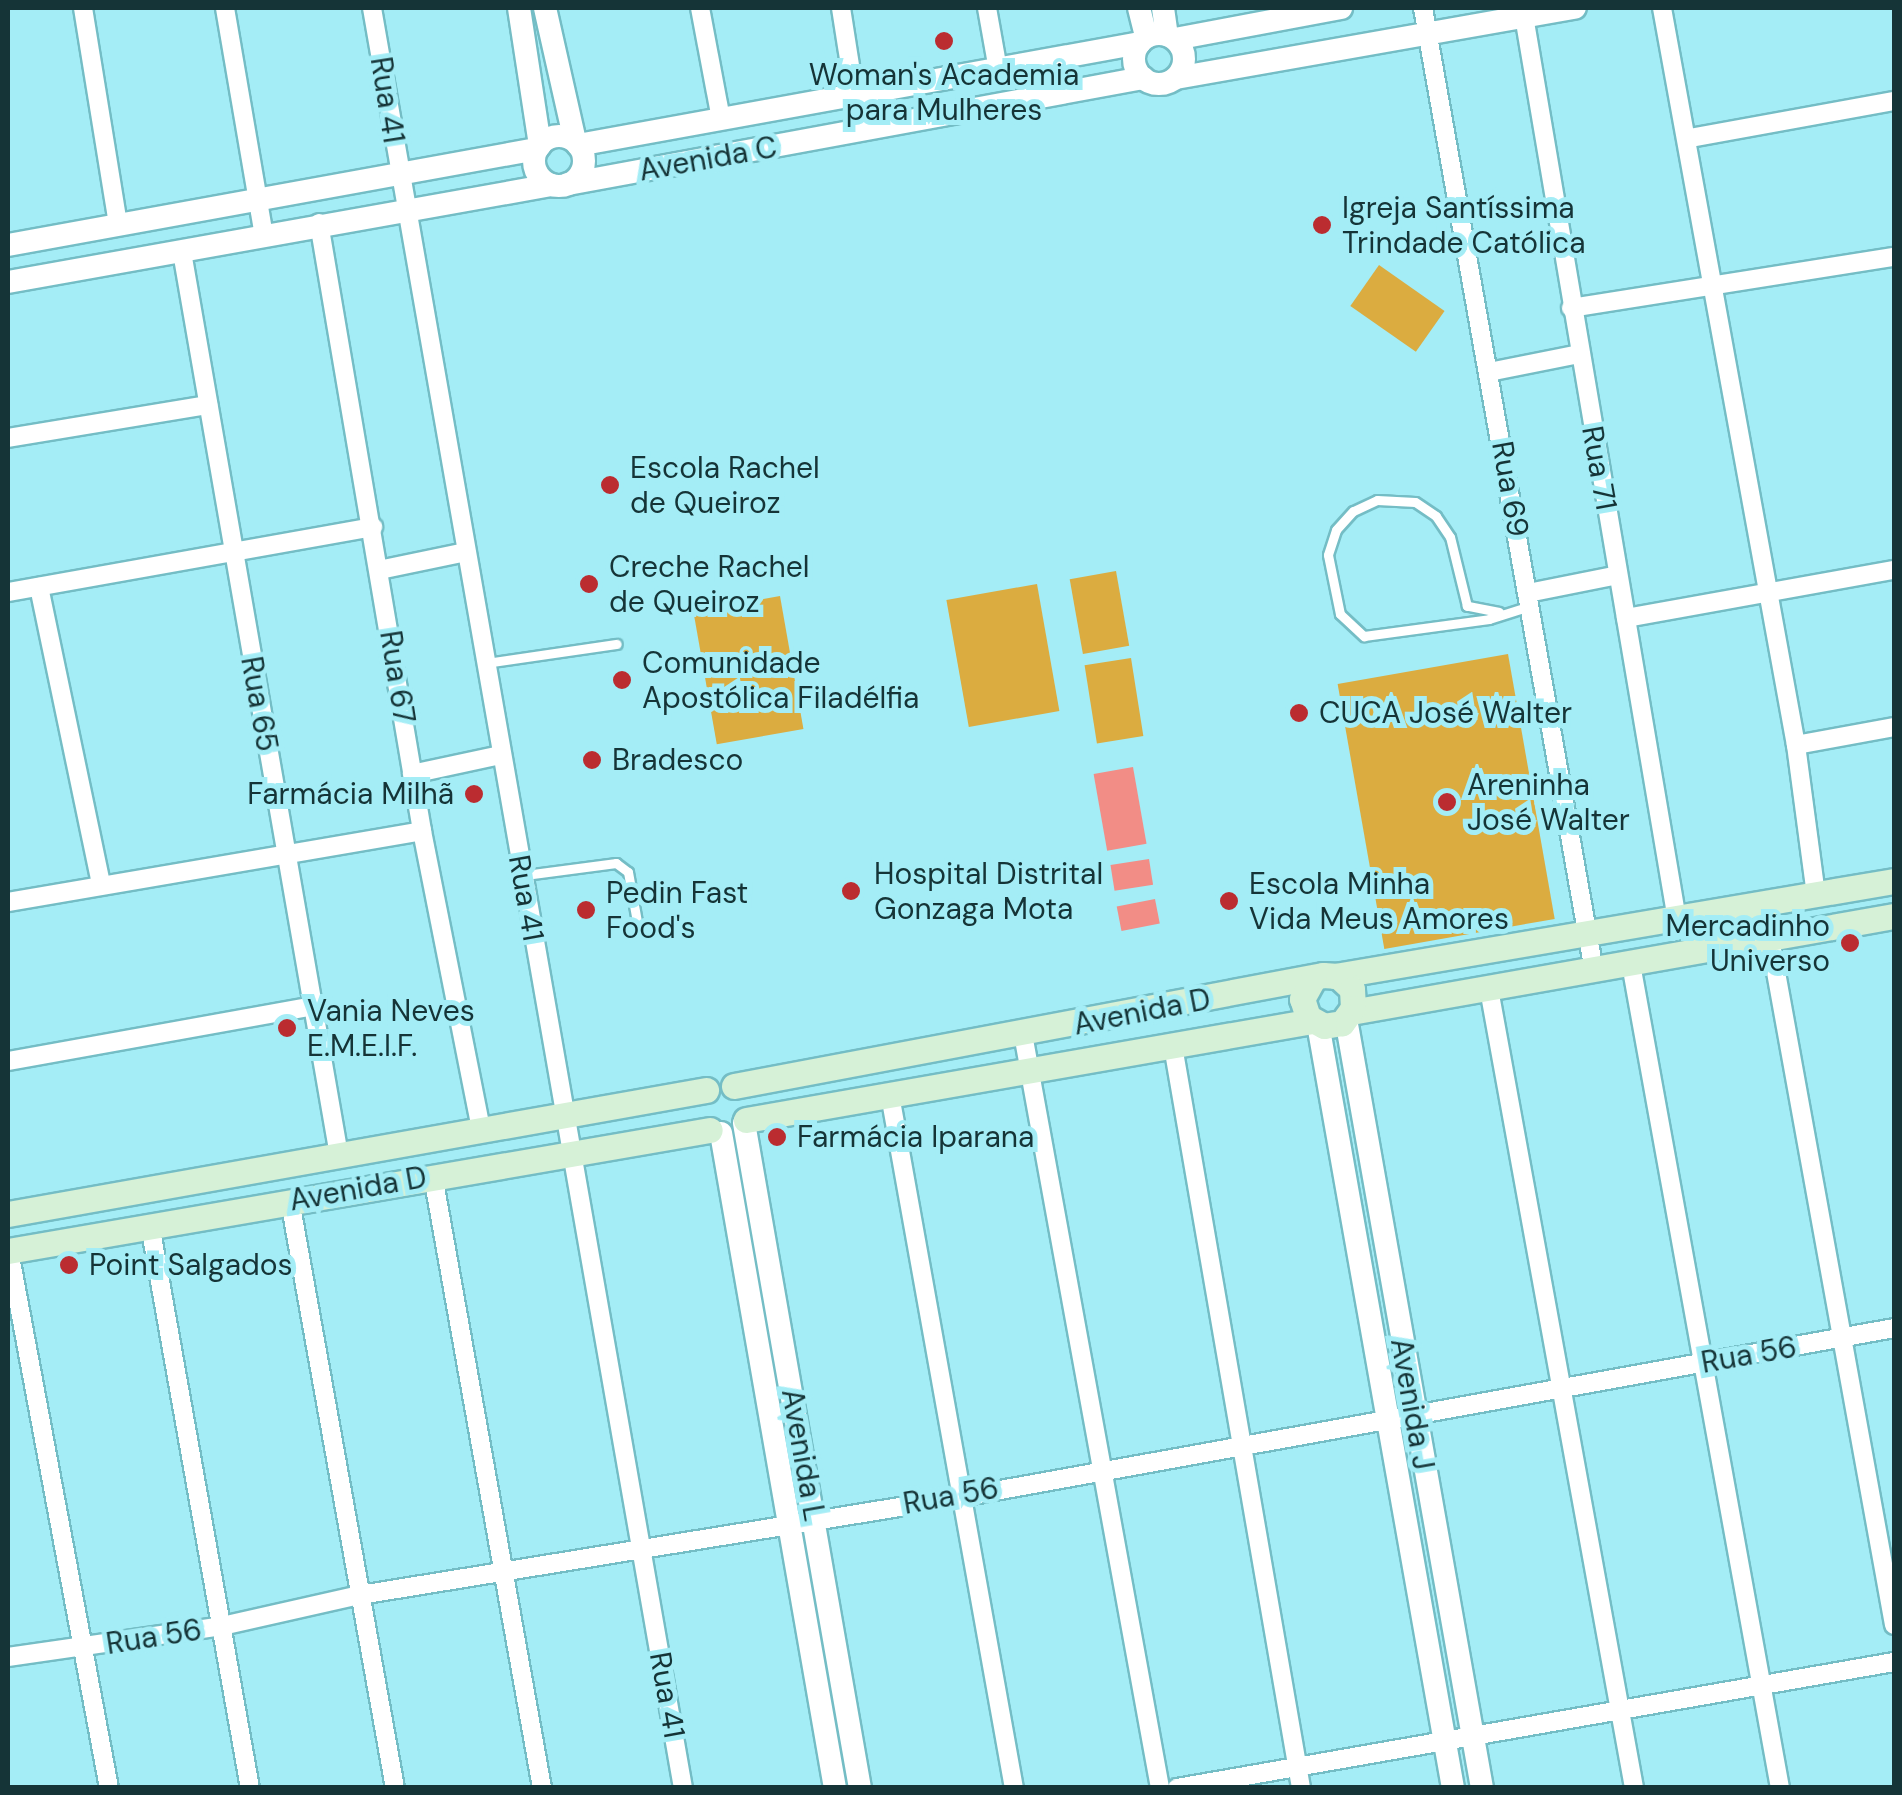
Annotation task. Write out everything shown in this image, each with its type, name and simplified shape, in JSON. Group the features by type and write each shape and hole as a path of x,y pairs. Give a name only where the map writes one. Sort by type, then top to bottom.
{"main road":[{"name":"Avenida D","path":"8,1214 1324,978 1894,882"},
{"path":"1315,1022 1302,999 1324,978 1352,989 1348,1016 1894,916"},
{"name":"Avenida D","path":"8,1251 1348,1016"},
{"path":"706,1090 698,1114 730,1126 748,1103 734,1086"}],"street":[{"path":"83,8 118,224"},
{"path":"225,8 264,236"},
{"name":"Rua 41","path":"372,8 683,1788"},
{"path":"519,8 539,147 534,166 560,185 584,167 545,8"},
{"path":"700,8 721,119"},
{"path":"841,8 860,130"},
{"path":"987,8 998,70"},
{"path":"1140,8 1157,38 1184,57 1176,78"},
{"path":"1163,8 1157,38 1134,64 1143,78 1159,84 1575,8"},
{"name":"Rua 69","path":"1424,8 1594,971"},
{"path":"1662,8 1690,138 1765,592 1796,745 1816,895"},
{"name":"Avenida C","path":"577,143 1326,9"},
{"name":"Rua 71","path":"1524,16 1677,920"},
{"name":"Avenida C","path":"8,282 319,223 560,185 1143,78"},
{"path":"1690,138 1894,101"},
{"path":"8,245 539,147 561,136 577,143"},
{"name":"Rua 67","path":"319,223 422,831 481,1130"},
{"name":"Rua 65","path":"182,252 339,1155"},
{"path":"1571,308 1894,257"},
{"path":"1489,372 1579,354"},
{"path":"8,438 208,405"},
{"path":"8,592 234,555 373,527"},
{"path":"379,570 466,552"},
{"path":"1626,618 1894,570"},
{"path":"1529,599 1618,576"},
{"path":"40,586 101,884"},
{"path":"1796,745 1894,727"},
{"path":"412,774 501,755"},
{"path":"8,902 422,831"},
{"path":"1770,939 1894,1625"},
{"path":"1631,964 1780,1788"},
{"path":"1489,988 1566,1388 1634,1788"},
{"path":"8,1061 314,1006"},
{"name":"Avenida J","path":"1348,1016 1412,1411 1482,1788"},
{"name":"Avenida J","path":"1315,1022 1454,1788"},
{"path":"1023,1034 1098,1467 1160,1788"},
{"path":"1173,1046 1246,1444 1299,1778"},
{"path":"890,1095 966,1496 1014,1788"},
{"name":"Avenida L","path":"730,1126 802,1519 860,1788"},
{"path":"433,1176 542,1788"},
{"path":"290,1201 395,1788"},
{"path":"150,1226 250,1788"},
{"path":"8,1251 85,1648 108,1788"},
{"name":"Rua 56","path":"8,1657 222,1626 360,1594 802,1519 966,1496 1098,1467 1894,1328"},
{"name":"Avenida L","path":"802,1519 835,1788"},
{"path":"1177,1788 1299,1778 1445,1738 1619,1712 1894,1662"}],"lane":[{"path":"1499,612 1467,606 1450,536 1436,516 1415,502 1377,500 1353,511 1336,530 1328,555 1340,614 1355,632 1383,638 1499,612 1529,599"},
{"path":"486,663 617,644"},
{"path":"522,876 616,862 628,872 638,927"}],"shaded area":[{"path":"1379,265 1445,311 1416,352 1350,306"},
{"path":"1116,571 1129,646 1083,654 1070,579"},
{"path":"1037,584 1059,711 969,727 946,600"},
{"path":"780,596 803,729 717,744 693,611"},
{"name":"Areninha José Walter","path":"1508,654 1555,919 1384,949 1338,684"},
{"path":"1131,658 1143,736 1097,743 1085,665"},
{"path":"1133,767 1147,844 1107,851 1094,774"},
{"path":"1149,859 1153,885 1115,891 1110,865"},
{"path":"1155,899 1160,924 1121,931 1117,906"}],"place":[{"name":"Woman's Academia para Mulheres","path":"944,41"},
{"name":"Igreja Santíssima Trindade Católica","path":"1322,225"},
{"name":"Escola Rachel de Queiroz","path":"610,485"},
{"name":"Creche Rachel de Queiroz","path":"589,584"},
{"name":"Comunidade Apostólica Filadélfia","path":"622,680"},
{"name":"CUCA José Walter","path":"1299,713"},
{"name":"Bradesco","path":"592,760"},
{"name":"Farmácia Milhã","path":"474,794"},
{"name":"Areninha José Walter","path":"1447,802"},
{"name":"Hospital Distrital Gonzaga Mota","path":"851,891"},
{"name":"Escola Minha Vida Meus Amores","path":"1229,901"},
{"name":"Pedin Fast Food's","path":"586,910"},
{"name":"Mercadinho Universo","path":"1850,943"},
{"name":"Vania Neves E.M.E.I.F.","path":"287,1028"},
{"name":"Farmácia Iparana","path":"777,1137"},
{"name":"Point Salgados","path":"69,1265"}]}
